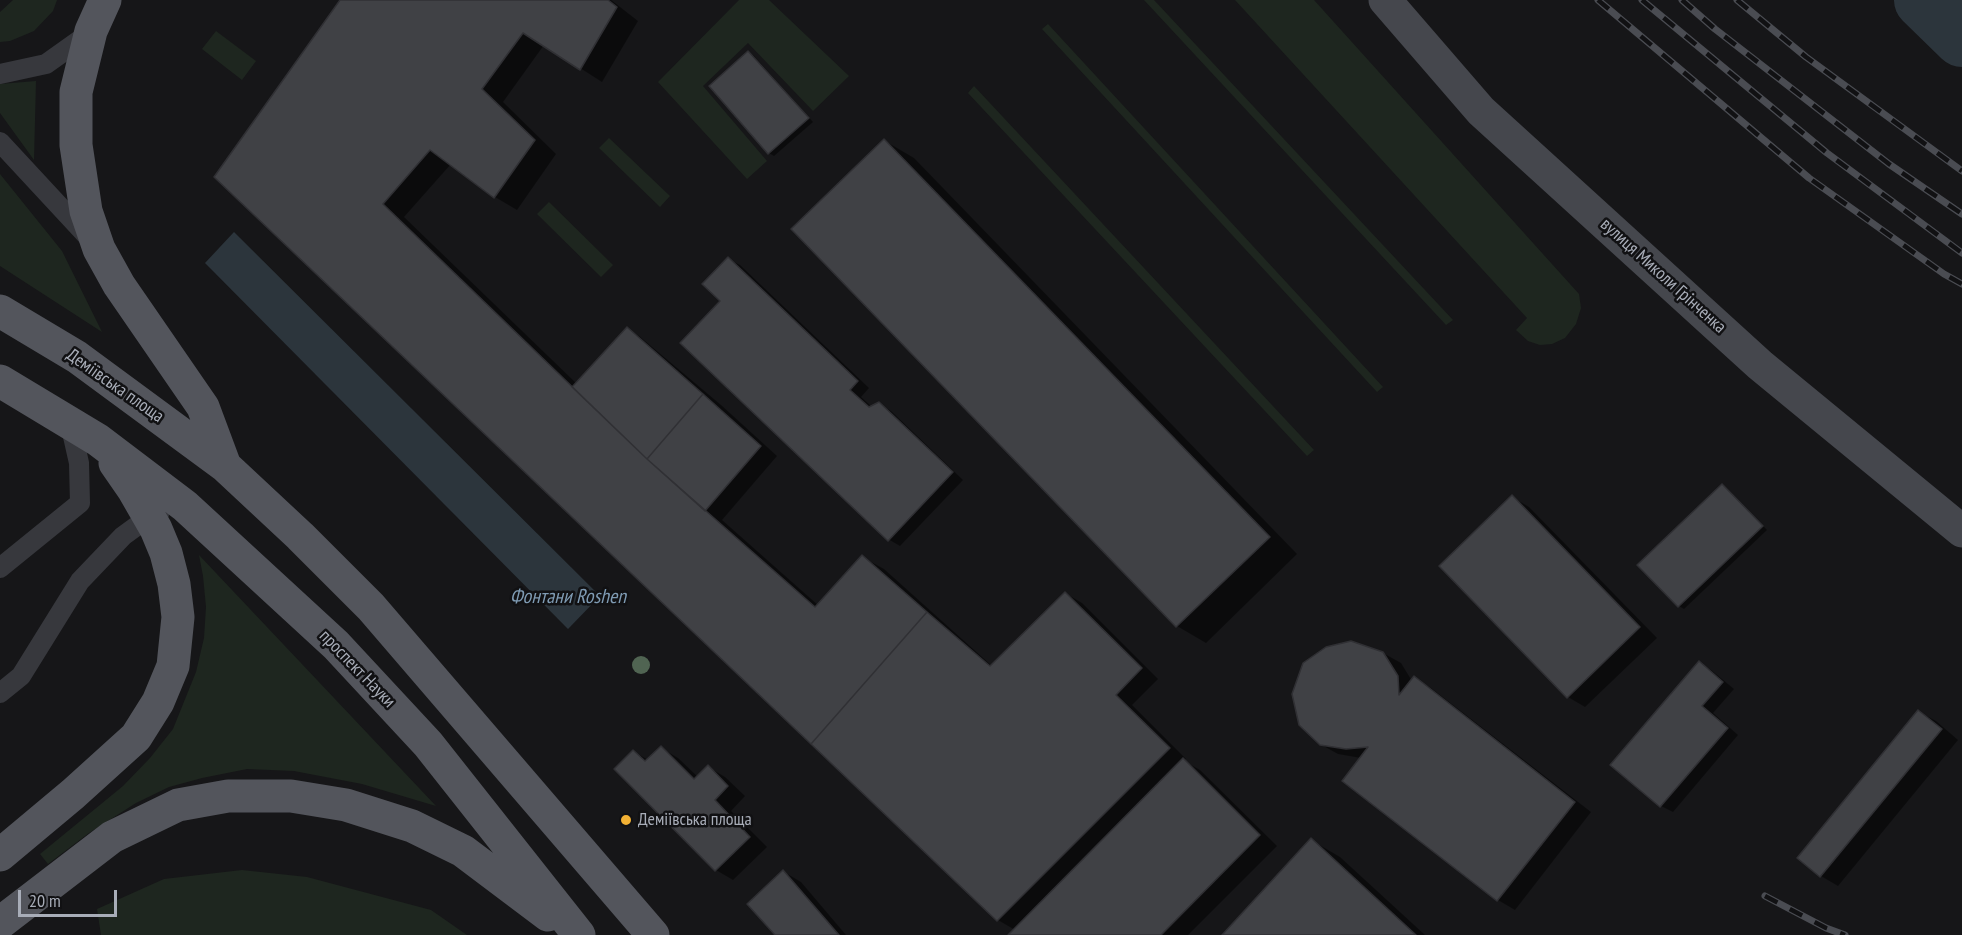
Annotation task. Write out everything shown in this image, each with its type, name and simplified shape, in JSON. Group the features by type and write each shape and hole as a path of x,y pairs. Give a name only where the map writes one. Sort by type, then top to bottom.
{"main road":[{"path":"105,0 91,32 76,92 76,145 86,212 99,249 118,285 204,407 225,466 371,607 653,935"},
{"name":"вулиця Миколи Грінченка","path":"1385,0 1490,119 1760,365 1962,531"},
{"name":"Деміївська площа","path":"0,311 77,357 225,466"},
{"path":"0,381 98,440 133,489 166,553 174,584 178,617 173,666 158,702 136,737 0,855"},
{"name":"проспект Науки","path":"98,440 185,506 336,645 428,744 577,935"},
{"path":"0,923 112,837 178,805 228,796 291,796 346,805 412,826 463,851 577,935"}],"lane":[{"path":"0,74 46,64 91,32"},
{"path":"0,142 99,249"},
{"path":"0,568 80,504 79,463 70,423"},
{"path":"0,693 21,676 80,581 123,536 149,517 185,506"}],"shaded area":[{"path":"13,0 57,0 53,11 34,31 10,41 0,42 0,12"},
{"path":"739,0 769,0 849,76 813,111 748,43 703,86 767,161 747,179 658,82"},
{"path":"1144,0 1154,0 1453,320 1446,325"},
{"path":"1235,0 1314,0 1579,294 1581,308 1576,324 1565,338 1552,344 1540,345 1528,341 1516,330 1527,318"},
{"path":"1048,24 1383,387 1377,392 1042,29"},
{"path":"216,31 256,61 242,80 202,49"},
{"path":"36,81 34,160 0,113 0,84"},
{"path":"974,86 1314,450 1307,456 968,93"},
{"path":"609,138 670,196 660,207 599,148"},
{"path":"0,174 62,251 102,332 0,266"},
{"path":"549,202 613,265 601,277 537,214"},
{"path":"199,555 436,806 362,784 294,771 247,769 169,787 136,803 89,833 48,864 40,854 123,786 150,758 173,729 196,672 204,638 206,607"},
{"path":"242,870 307,877 431,910 467,935 101,935 97,909 164,879"}],"water":[{"name":"Фонтани Roshen","path":"234,232 600,596 568,629 205,263"}],"building":[{"path":"340,0 608,0 617,7 580,70 523,33 482,89 535,140 494,198 430,150 383,204 647,459 815,607 862,555 927,612 811,744 214,177"},
{"path":"748,51 809,118 768,154 709,86"},
{"path":"884,139 1270,537 1176,627 791,229"},
{"path":"728,257 858,381 850,390 869,407 879,402 953,472 888,541 680,343 720,301 702,284"},
{"path":"627,327 703,394 647,459 572,387"},
{"path":"703,394 761,446 705,511 647,459"},
{"path":"1722,484 1763,526 1678,607 1637,565"},
{"path":"1512,495 1640,627 1567,698 1439,566"},
{"path":"1065,592 1142,668 1116,695 1170,748 997,921 811,744 927,612 990,666"},
{"path":"1351,641 1383,652 1398,676 1399,695 1414,676 1575,802 1497,901 1342,781 1368,747 1346,749 1320,745 1299,725 1292,694 1303,663 1326,647"},
{"path":"1699,661 1723,682 1702,706 1728,728 1660,807 1610,765"},
{"path":"1918,710 1942,729 1820,877 1797,858"},
{"path":"661,746 694,779 708,765 728,786 715,800 750,837 715,871 614,769 633,750 645,761"},
{"path":"1183,758 1260,835 1161,935 1008,935"},
{"path":"1311,838 1416,935 1222,935"},
{"path":"783,870 839,935 775,935 747,904"}],"waterway":[{"path":"1923,0 1962,38"}],"railway":[{"path":"1598,0 1809,178 1944,274 1962,284"},
{"path":"1642,0 1827,153 1962,253"},
{"path":"1682,0 1715,29 1889,164 1962,214"},
{"path":"1737,0 1806,57 1962,171"},
{"path":"1765,896 1826,928 1845,935"}],"place":[{"name":"Деміївська площа","path":"626,820"}]}
